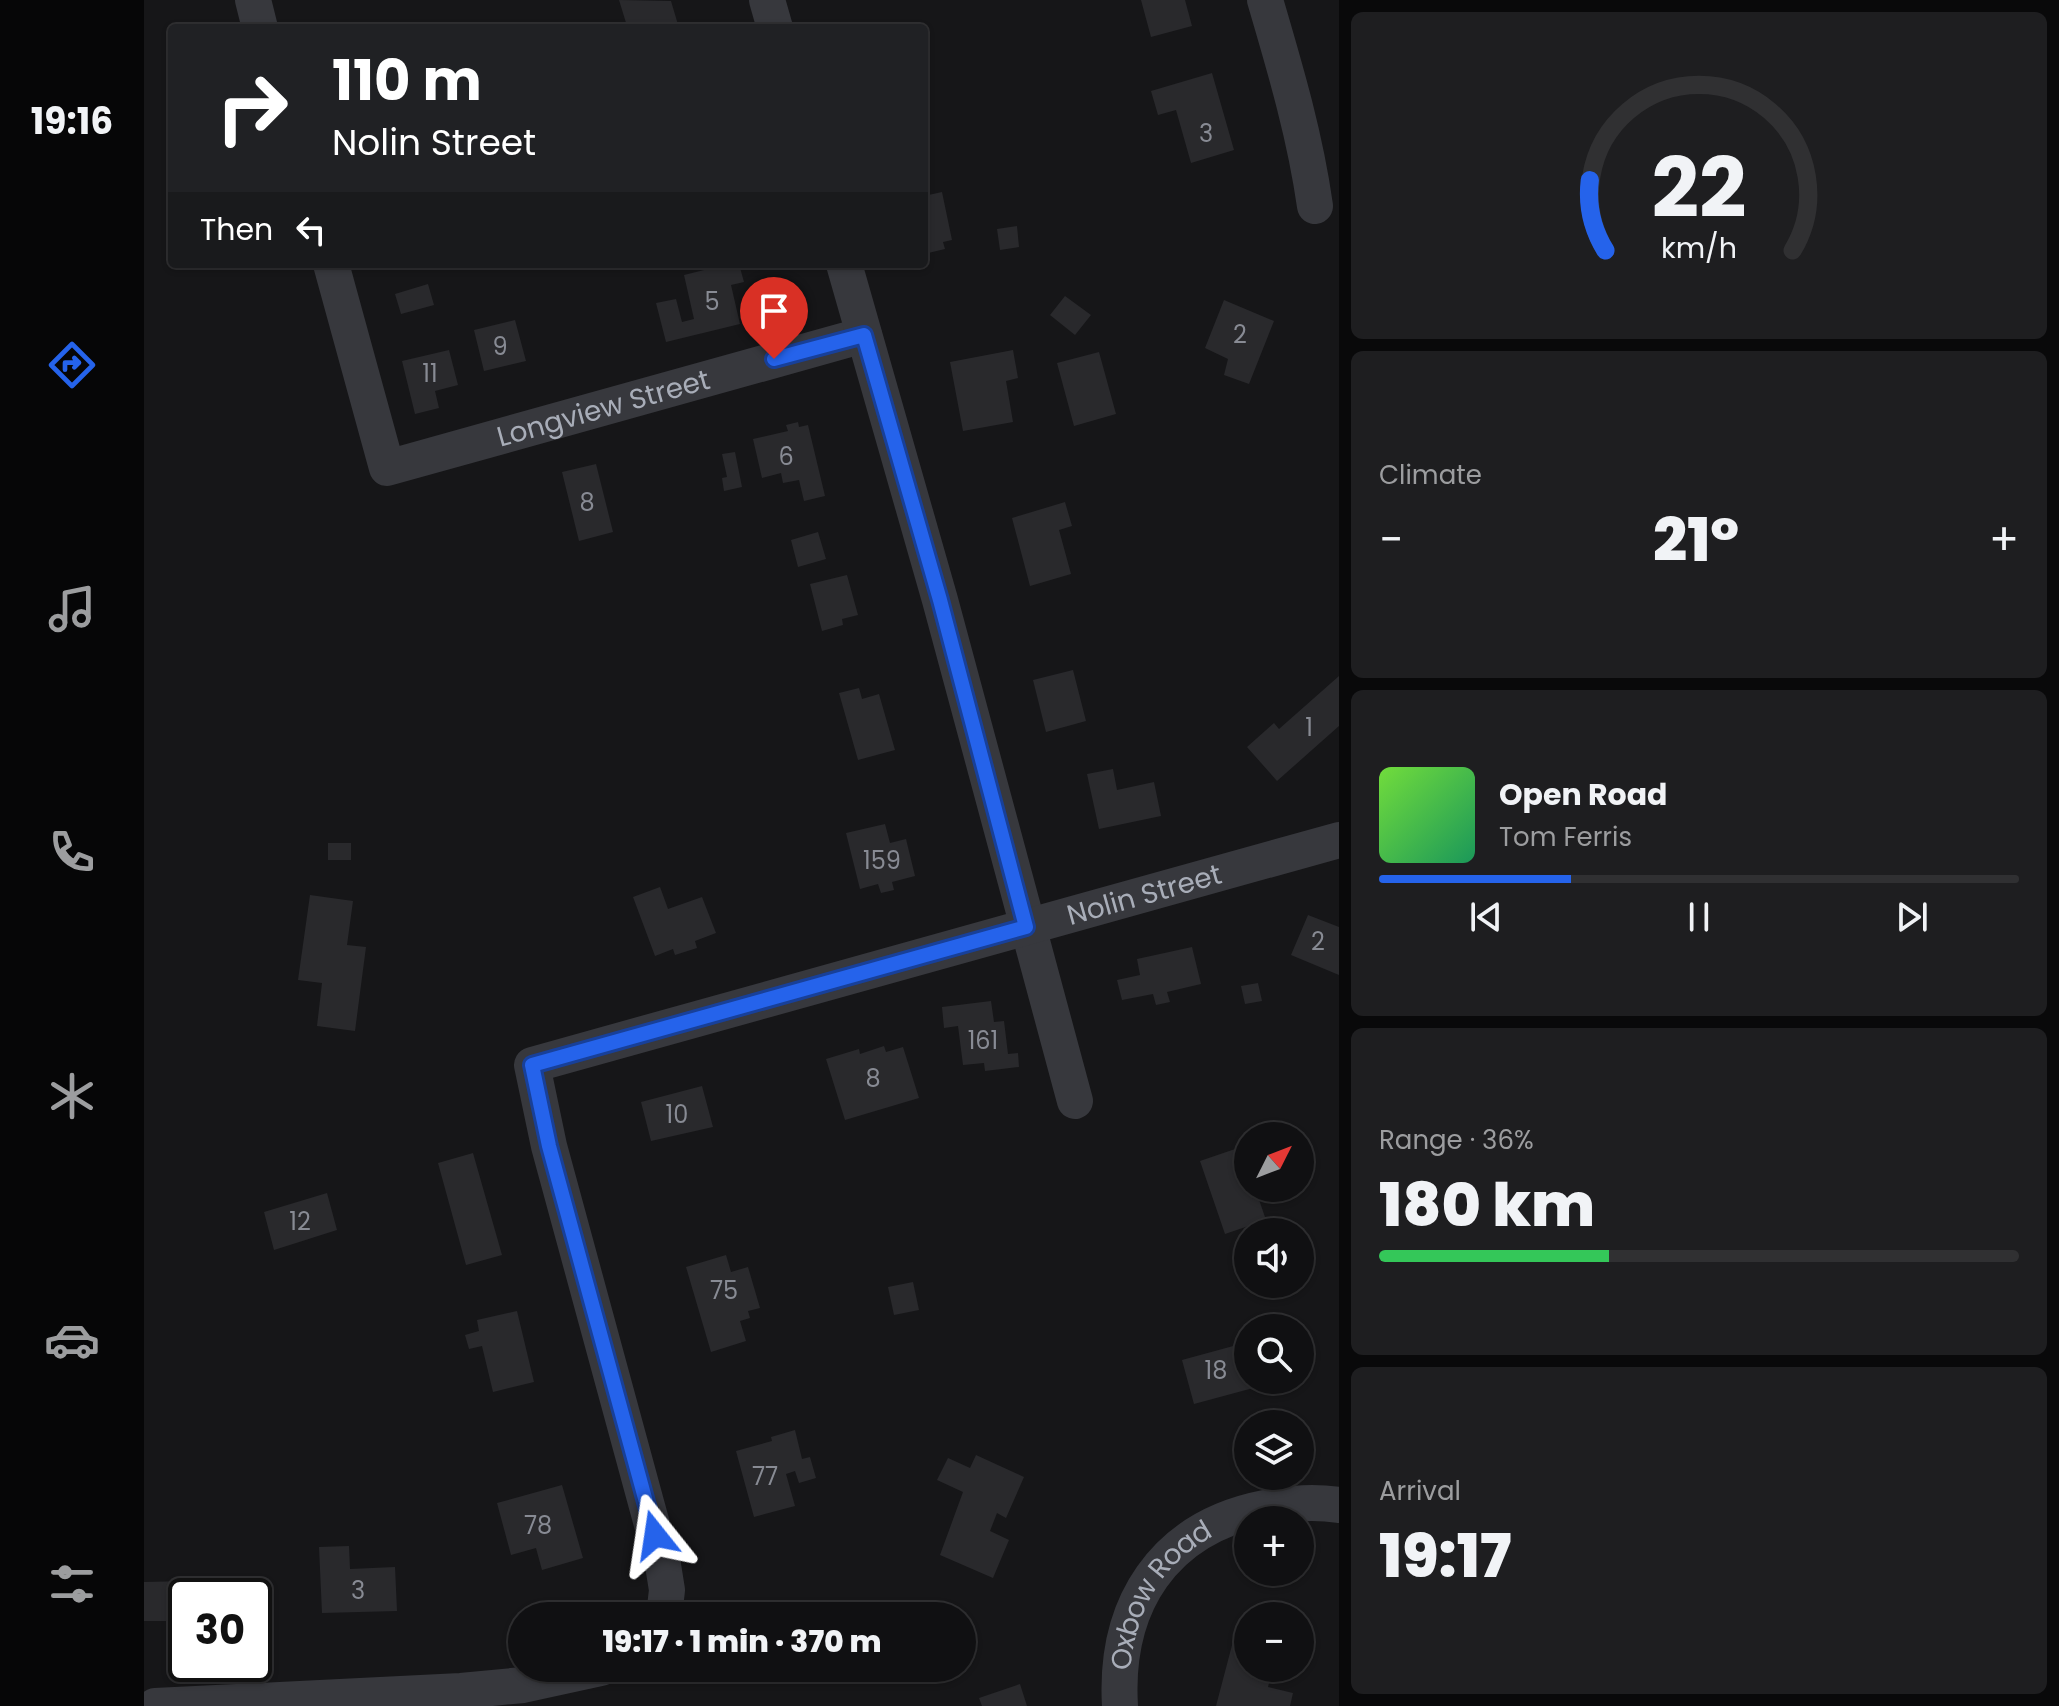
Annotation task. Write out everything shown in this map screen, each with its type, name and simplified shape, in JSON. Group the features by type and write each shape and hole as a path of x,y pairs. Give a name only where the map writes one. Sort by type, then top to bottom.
{"street":[{"path":"253,0 259,24"},
{"path":"767,0 774,24"},
{"path":"1265,0 1297,112 1315,206"},
{"name":"Longview Street","path":"332,268 387,468 864,335"},
{"path":"845,268 940,600 1075,1101"},
{"name":"Nolin Street","path":"666,1602 663,1565 545,1133 532,1065 1339,840"},
{"name":"Oxbow Road","path":"1120,1706 1121,1652 1129,1620 1142,1589 1161,1564 1185,1541 1215,1523 1243,1512 1286,1504 1339,1505"},
{"path":"155,1706 461,1691 537,1682"}],"building":[{"path":"619,0 671,1 678,24 637,23 626,24"},
{"path":"1141,0 1185,0 1192,26 1151,37"},
{"path":"1212,73 1234,150 1191,163 1176,110 1158,115 1151,91"},
{"path":"942,192 952,240 943,242 945,249 928,253 928,195"},
{"path":"1017,226 1019,247 1000,250 997,229"},
{"path":"712,268 740,268 744,282 731,285 740,324 666,342 656,303 676,299 682,322 694,319 684,275"},
{"path":"428,284 434,305 401,314 395,294"},
{"path":"1065,296 1091,315 1075,335 1050,315"},
{"path":"1224,300 1274,321 1249,384 1224,375 1228,359 1205,348"},
{"path":"515,320 526,361 484,371 474,330"},
{"path":"449,350 458,385 435,391 439,408 415,414 402,361"},
{"path":"1013,350 1018,378 1006,381 1013,422 963,431 950,362"},
{"path":"1099,352 1116,414 1074,426 1057,363"},
{"path":"798,422 799,427 808,425 825,496 804,501 799,480 783,483 781,473 762,478 753,439 788,431 786,425"},
{"path":"735,452 742,487 724,491 722,478 727,477 722,454"},
{"path":"596,464 613,532 579,541 562,472"},
{"path":"1065,502 1072,526 1059,530 1071,574 1030,586 1012,518"},
{"path":"818,532 826,559 798,567 791,540"},
{"path":"847,575 858,615 842,619 843,625 822,631 810,584"},
{"path":"1073,670 1086,721 1046,732 1033,680"},
{"path":"1339,676 1339,726 1277,781 1247,747 1274,723 1279,729"},
{"path":"859,688 862,699 879,694 895,750 858,760 839,693"},
{"path":"1113,769 1117,790 1154,782 1161,816 1099,829 1087,774"},
{"path":"885,824 890,843 906,839 915,876 892,882 894,890 881,893 878,884 860,889 846,833"},
{"path":"328,843 351,843 351,860 328,860"},
{"path":"660,887 668,909 702,897 716,933 695,941 697,948 675,955 673,949 655,956 633,897"},
{"path":"310,895 353,901 347,945 366,947 355,1031 317,1026 322,983 298,980"},
{"path":"1308,915 1339,927 1339,975 1291,955"},
{"path":"1192,947 1201,984 1167,992 1170,1002 1156,1005 1153,994 1122,1000 1117,980 1140,975 1137,959"},
{"path":"1258,983 1262,1001 1245,1004 1241,986"},
{"path":"991,1001 994,1022 1004,1021 1008,1054 1018,1053 1019,1067 985,1071 984,1063 963,1065 958,1026 944,1028 942,1007"},
{"path":"884,1046 886,1052 903,1047 919,1098 845,1120 826,1059 859,1049 860,1054"},
{"path":"702,1086 713,1127 651,1141 641,1102"},
{"path":"1234,1149 1234,1202 1260,1202 1265,1218 1234,1218 1234,1231 1225,1234 1200,1161"},
{"path":"473,1153 502,1255 466,1265 438,1163"},
{"path":"327,1193 337,1230 274,1250 264,1212"},
{"path":"726,1255 731,1272 748,1267 760,1308 748,1311 750,1318 740,1321 746,1341 711,1352 686,1267"},
{"path":"913,1282 919,1310 894,1315 888,1287"},
{"path":"517,1311 534,1382 493,1392 482,1346 469,1349 465,1335 479,1331 477,1320"},
{"path":"1234,1346 1234,1393 1194,1404 1182,1360"},
{"path":"795,1430 802,1459 810,1457 816,1478 799,1483 795,1471 786,1474 795,1506 754,1517 736,1451 772,1441 771,1437"},
{"path":"976,1455 1024,1477 1006,1518 997,1513 990,1531 1009,1540 993,1578 940,1555 963,1492 937,1480 948,1458 970,1468"},
{"path":"562,1485 583,1558 542,1570 536,1548 511,1555 497,1503"},
{"path":"349,1546 350,1569 395,1567 397,1611 322,1613 319,1547"},
{"path":"168,1581 168,1621 144,1621 144,1582"},
{"path":"1234,1638 1234,1682 1269,1682 1268,1687 1293,1693 1290,1706 1216,1706"},
{"path":"1020,1684 1027,1706 982,1706 979,1698"}],"route":[{"path":"655,1535 539,1108 532,1065 1026,927 940,600 864,335 774,359"}]}
